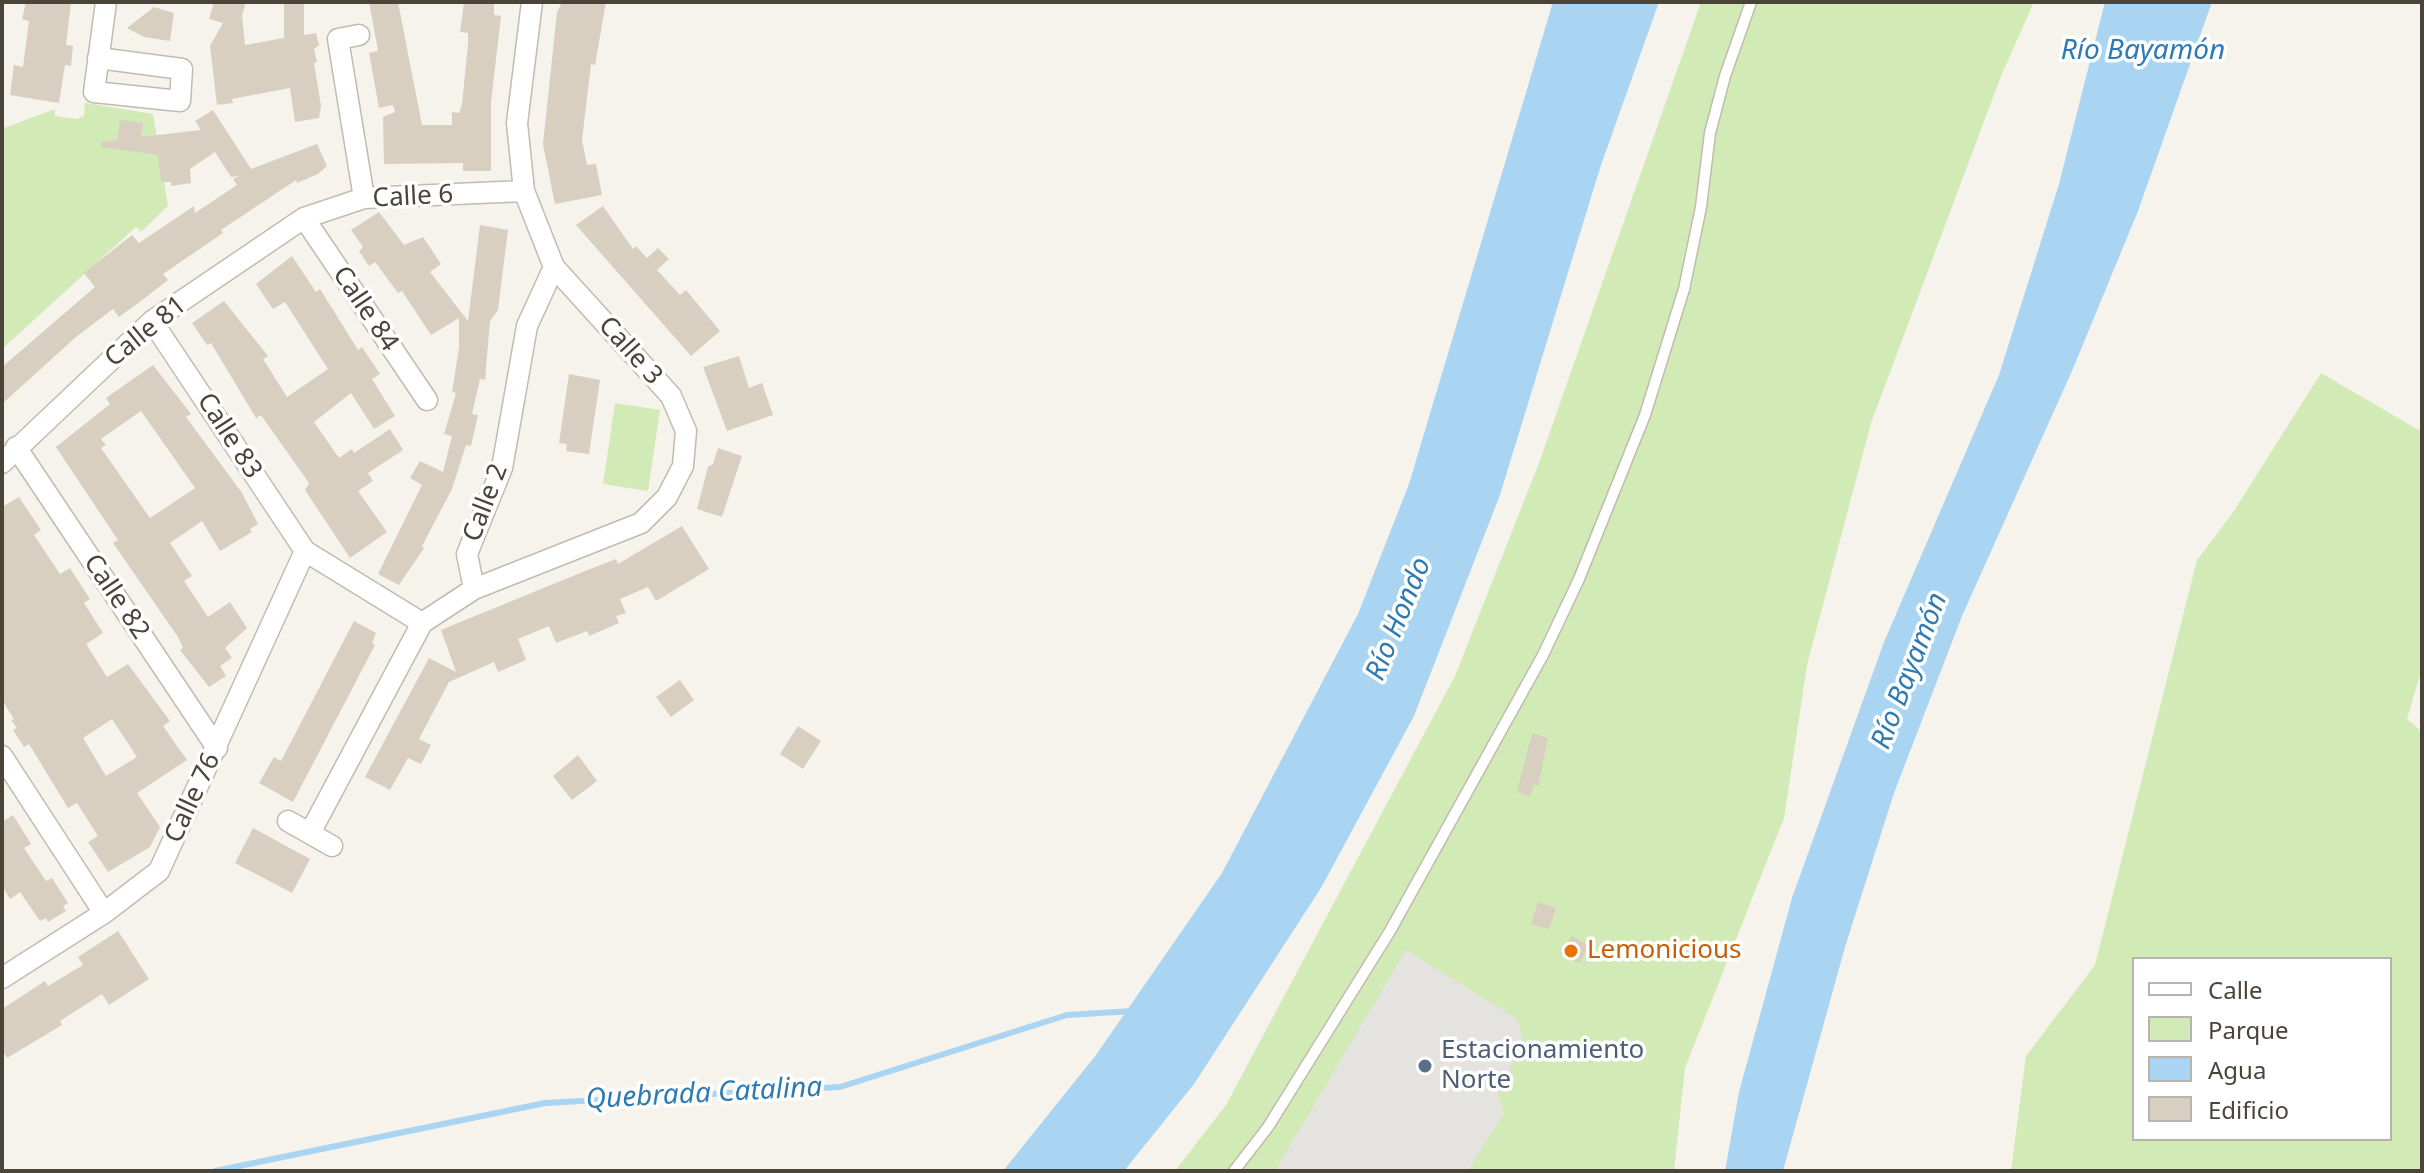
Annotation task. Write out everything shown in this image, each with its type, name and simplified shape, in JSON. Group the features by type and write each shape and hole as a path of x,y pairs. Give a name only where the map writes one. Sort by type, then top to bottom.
{"street":[{"path":"98,58 106,2"},
{"name":"Calle 3","path":"474,589 641,523 667,497 683,466 686,431 671,396 554,267 524,191 517,123 532,2"},
{"path":"359,35 338,39 364,198"},
{"name":"Calle 6","path":"304,218 364,198 524,191"},
{"name":"Calle 81","path":"2,463 152,321 304,218"},
{"name":"Calle 84","path":"304,218 427,400"},
{"name":"Calle 2","path":"474,589 467,554 502,468 527,326 554,267"},
{"name":"Calle 83","path":"152,321 305,551"},
{"name":"Calle 82","path":"16,447 217,748"},
{"path":"305,551 422,623"},
{"name":"Calle 76","path":"2,978 104,913 159,871 305,551"},
{"path":"310,833 422,623 474,589"},
{"path":"2,756 104,913"},
{"path":"288,821 332,846"}],"lane":[{"path":"1234,1171 1268,1127 1390,931 1543,655 1579,579 1645,415 1684,289 1701,207 1710,133 1725,76 1751,2"}],"green space":[{"path":"1701,2 2034,2 2001,76 1871,423 1807,665 1784,818 1685,1068 1674,1171 1175,1171 1226,1105 1455,676 1539,463"},
{"path":"85,103 153,114 168,206 141,232 136,227 2,349 4,128 55,109 55,116 76,119 84,116"},
{"path":"2321,373 2422,432 2422,668 2407,719 2422,732 2422,1171 2011,1171 2026,1056 2095,965 2197,560 2232,514"},
{"path":"615,403 660,410 648,491 603,484"}],"shaded area":[{"name":"Estacionamiento Norte","path":"1406,950 1514,1017 1520,1026 1523,1046 1497,1093 1504,1113 1468,1171 1275,1171"}],"water":[{"name":"Río Hondo","path":"1553,2 1659,2 1600,168 1500,495 1414,716 1321,888 1194,1084 1124,1171 1003,1171 1096,1055 1222,873 1358,614 1409,484"},
{"name":"Río Bayamón","path":"2105,2 2212,2 2138,211 2072,371 1962,616 1894,793 1845,947 1783,1171 1725,1171 1739,1092 1792,898 1884,642 1999,375 2059,184"}],"building":[{"path":"26,2 71,2 66,45 73,46 71,66 65,65 59,103 10,95 14,65 23,67 29,21 22,19"},
{"path":"214,2 246,2 242,15 245,45 284,38 284,2 304,2 304,35 316,33 319,45 314,49 317,62 314,63 321,106 319,118 295,122 290,88 232,99 233,103 217,105 210,46 223,23 209,19"},
{"path":"369,2 398,2 422,125 452,125 452,112 459,113 462,104 468,44 468,33 460,32 464,2 494,2 494,15 501,16 491,102 491,171 463,171 463,163 384,164 383,117 395,112 393,105 379,108 369,53 378,51"},
{"path":"562,2 606,2 595,65 591,64 582,140 587,165 596,164 602,195 555,204 543,144 557,12"},
{"path":"154,7 174,13 170,41 144,37 127,28"},
{"path":"213,110 251,169 317,144 327,166 318,174 297,183 296,180 221,230 223,233 163,274 168,280 119,317 113,309 76,337 2,404 2,367 95,287 84,273 132,235 139,243 194,206 195,213 237,185 233,179 239,176 231,177 215,152 190,169 191,183 171,186 171,182 161,182 158,155 101,147 101,142 117,140 120,120 143,123 141,137 201,130 195,121"},
{"path":"603,206 633,249 636,246 647,258 658,248 669,259 657,270 680,295 686,290 720,331 691,356 576,225"},
{"path":"379,212 404,245 423,237 441,264 430,272 468,321 480,225 508,230 498,310 490,321 485,380 480,379 472,414 478,415 471,446 466,445 452,489 422,546 424,548 399,585 378,574 422,485 410,478 420,461 443,472 452,436 444,434 456,393 452,392 459,348 459,318 431,335 402,291 398,293 375,262 369,266 359,251 363,247 351,230"},
{"path":"292,256 316,292 320,289 358,350 362,347 380,374 372,379 395,416 374,429 351,393 314,422 339,458 352,449 354,453 390,429 403,450 368,473 373,481 358,491 387,532 350,558 305,490 309,483 261,415 256,418 211,343 207,345 192,323 224,301 268,356 263,359 287,397 328,369 285,302 273,309 256,284"},
{"path":"739,356 749,388 762,383 773,415 727,431 703,367"},
{"path":"153,365 191,414 186,417 242,493 258,524 250,529 252,532 220,551 202,521 170,543 192,576 184,581 208,617 230,602 247,628 225,648 232,658 220,666 226,676 209,687 180,650 183,648 178,637 113,543 118,540 56,447 110,404 106,398","holes":["141,411 195,488 150,518 101,448 106,445 101,439"]},
{"path":"569,374 600,380 589,454 566,451 567,444 559,443"},
{"path":"718,448 742,456 722,517 697,509 708,467 713,464"},
{"path":"19,497 41,530 34,535 60,574 70,568 90,599 84,603 103,633 86,644 107,677 128,664 170,721 163,726 187,760 137,793 160,827 150,847 108,872 88,842 98,836 77,803 68,808 29,744 24,747 13,730 17,728 11,720 14,719 2,700 2,507","holes":["112,719 137,757 106,776 83,738"]},
{"path":"682,526 709,569 656,601 648,587 620,599 626,613 616,616 619,623 589,636 587,631 556,643 549,626 518,639 526,660 498,672 494,662 449,682 419,739 431,745 421,764 408,758 390,790 365,777 429,658 456,672 441,630 616,559 618,564"},
{"path":"354,621 376,633 372,643 375,645 293,802 259,783 274,757 281,761"},
{"path":"680,680 694,700 671,717 656,697"},
{"path":"798,726 821,741 803,769 780,754"},
{"path":"1532,733 1548,738 1538,786 1534,785 1530,796 1517,792"},
{"path":"578,755 597,781 572,800 553,776"},
{"path":"13,815 31,844 24,848 46,881 52,878 68,903 63,906 66,911 48,922 46,918 40,921 20,892 10,899 2,886 2,822"},
{"path":"253,828 310,859 292,893 235,863"},
{"path":"1538,902 1556,908 1549,929 1531,924"},
{"path":"118,931 149,979 109,1005 102,994 60,1021 62,1025 7,1058 2,1049 2,1009 45,981 48,986 83,965 78,957"},
{"path":"1572,936 1589,946 1579,963 1561,953"}],"waterway":[{"name":"Quebrada Catalina","path":"215,1171 545,1103 840,1087 1067,1015 1133,1011"}],"place":[{"name":"Lemonicious","path":"1571,951"},
{"name":"Estacionamiento Norte","path":"1425,1066"}]}
